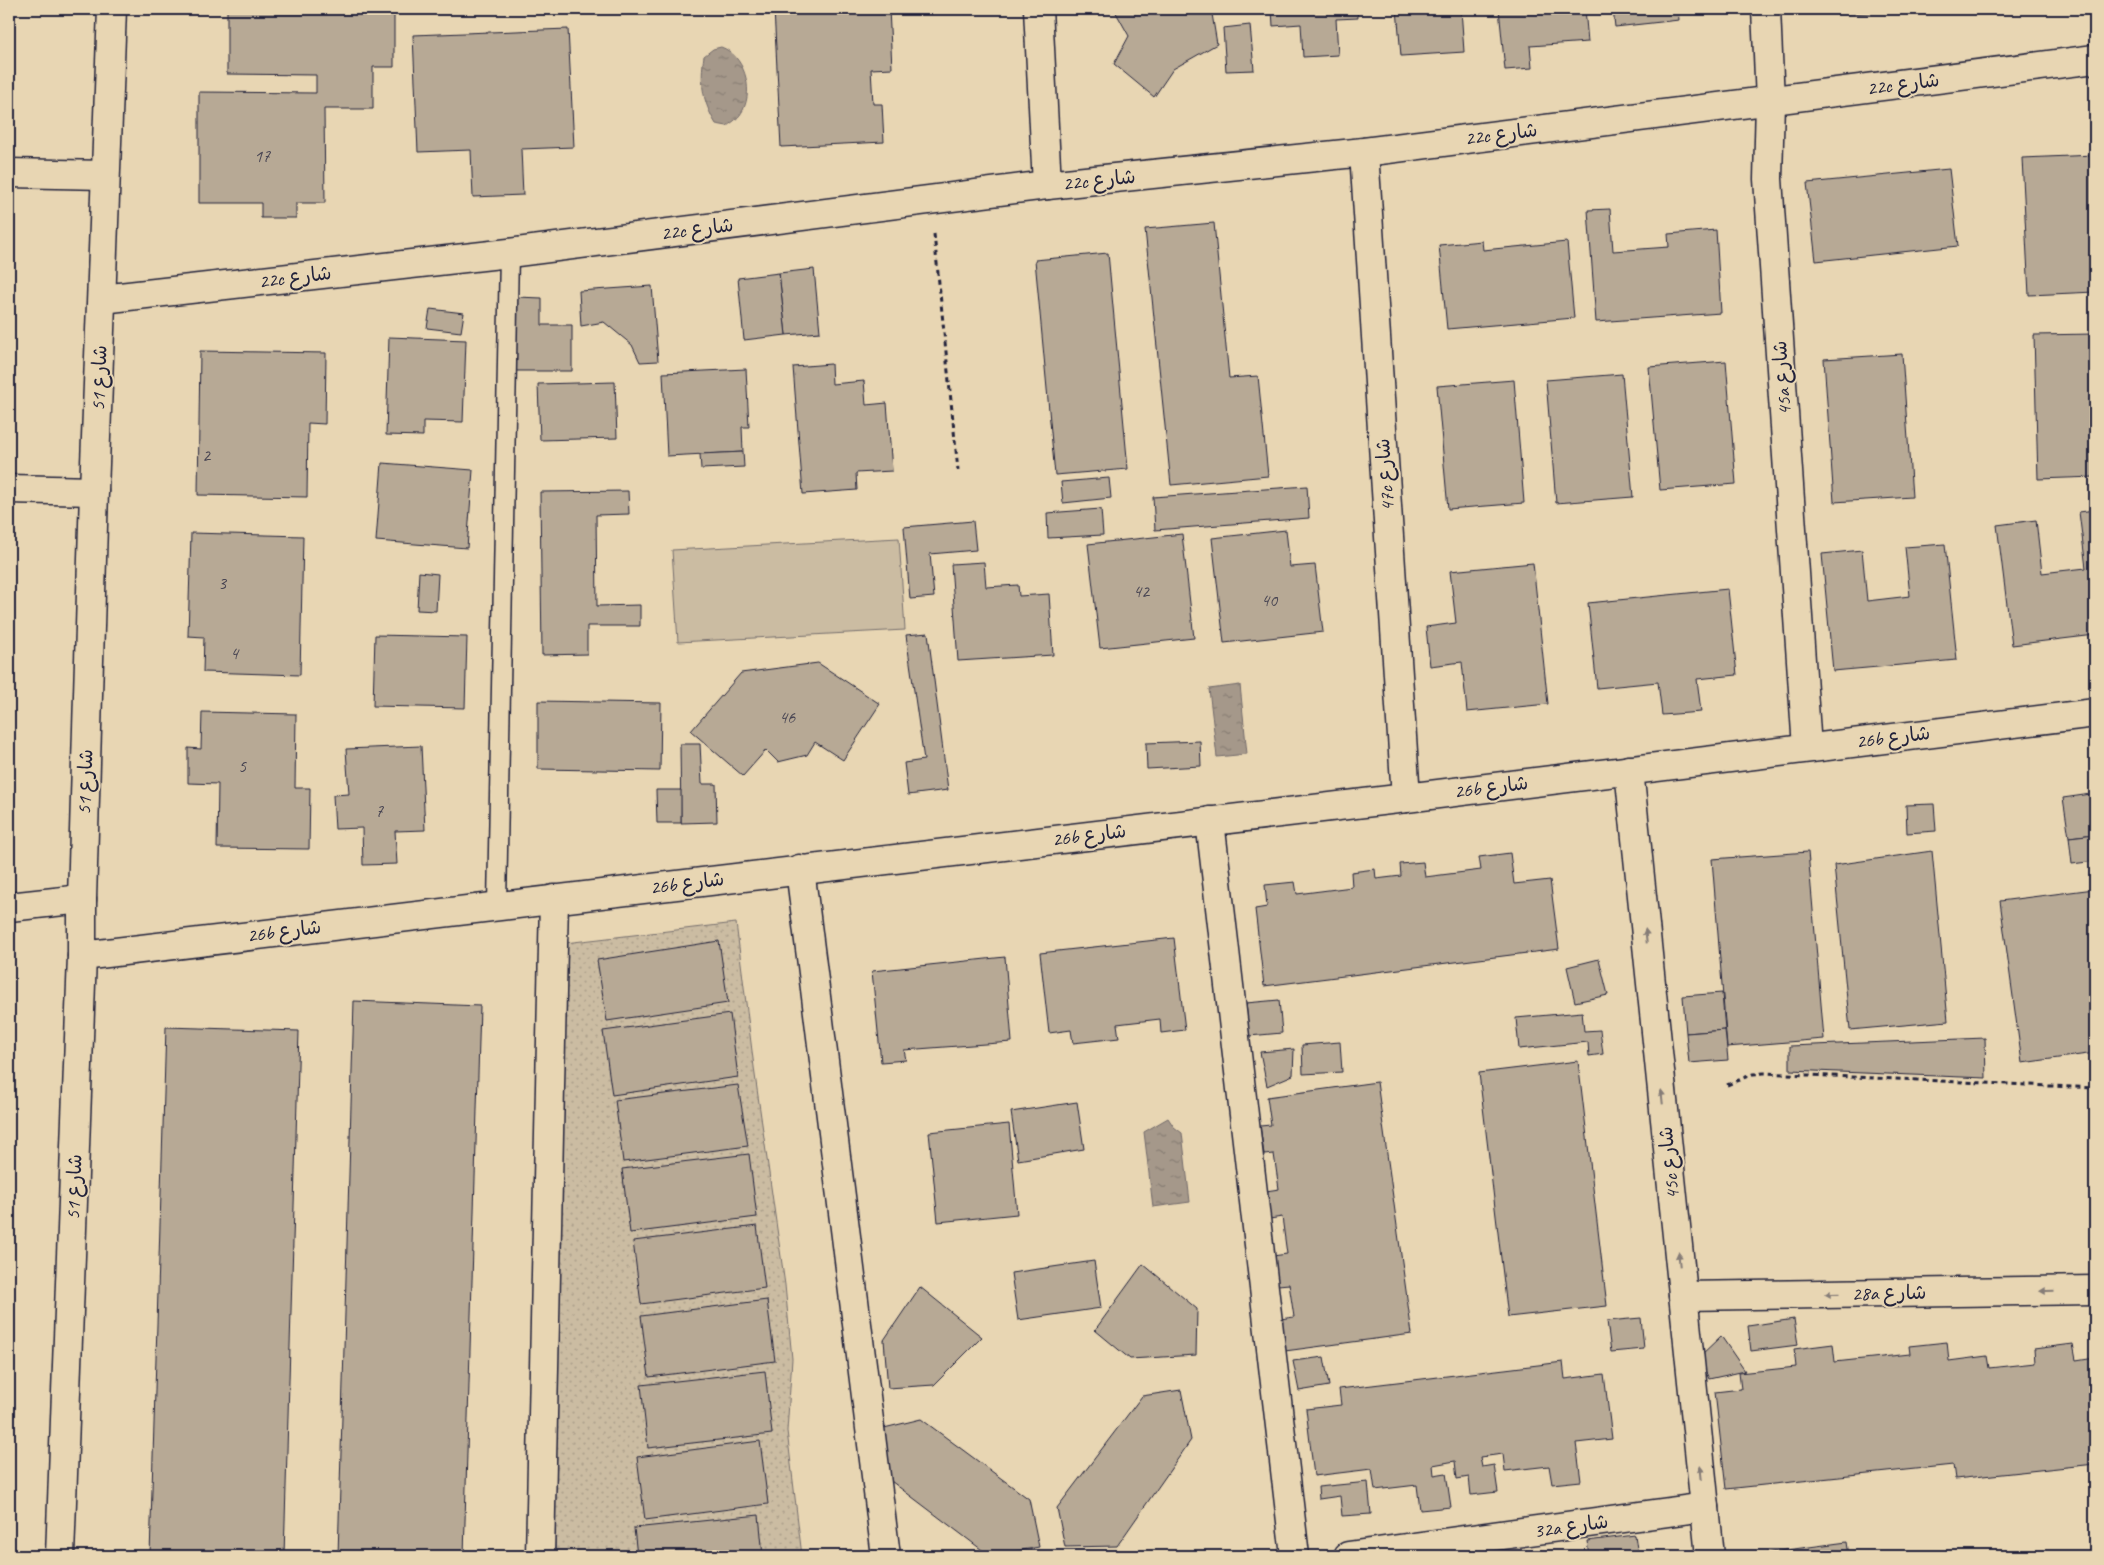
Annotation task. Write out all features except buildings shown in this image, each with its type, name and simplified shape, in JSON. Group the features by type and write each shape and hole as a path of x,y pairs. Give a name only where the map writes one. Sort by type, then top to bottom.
{"street":[{"name":"شارع 51","path":"60,1556 82,956 94,491 112,9"},
{"path":"1038,9 1047,185"},
{"name":"45a شارع","path":"1766,9 1770,101 1768,179 1806,748"},
{"name":"22c شارع","path":"102,299 509,253 1047,185 1364,152 2095,59"},
{"name":"47c شارع","path":"1364,152 1406,798"},
{"path":"9,172 105,175"},
{"path":"9,489 94,491"},
{"name":"26b شارع","path":"82,956 554,898 1406,798 2095,713"},
{"name":"45c شارع","path":"1629,770 1710,1556"},
{"path":"1210,821 1295,1556"},
{"path":"800,869 886,1556"},
{"path":"540,1556 554,898"},
{"path":"9,907 82,899"},
{"name":"28a شارع","path":"1683,1296 2095,1290"},
{"name":"32a شارع","path":"1348,1556 1705,1507"}],"lane":[{"path":"496,905 509,253"}],"path":[{"path":"931,200 958,470"},
{"path":"1727,1085 1753,1074 1764,1072 2095,1088"}],"shaded area":[{"path":"899,538 905,630 678,642 672,550"},
{"path":"736,923 755,1075 785,1285 792,1359 787,1431 802,1556 556,1556 554,1530 565,943"}],"water":[{"path":"721,47 736,57 745,74 747,83 746,102 743,110 727,126 716,124 711,116 702,82 704,56 713,49"},
{"path":"1240,685 1247,754 1217,757 1209,689"},
{"path":"1168,1118 1174,1127 1182,1133 1190,1202 1153,1207 1144,1132"}]}
